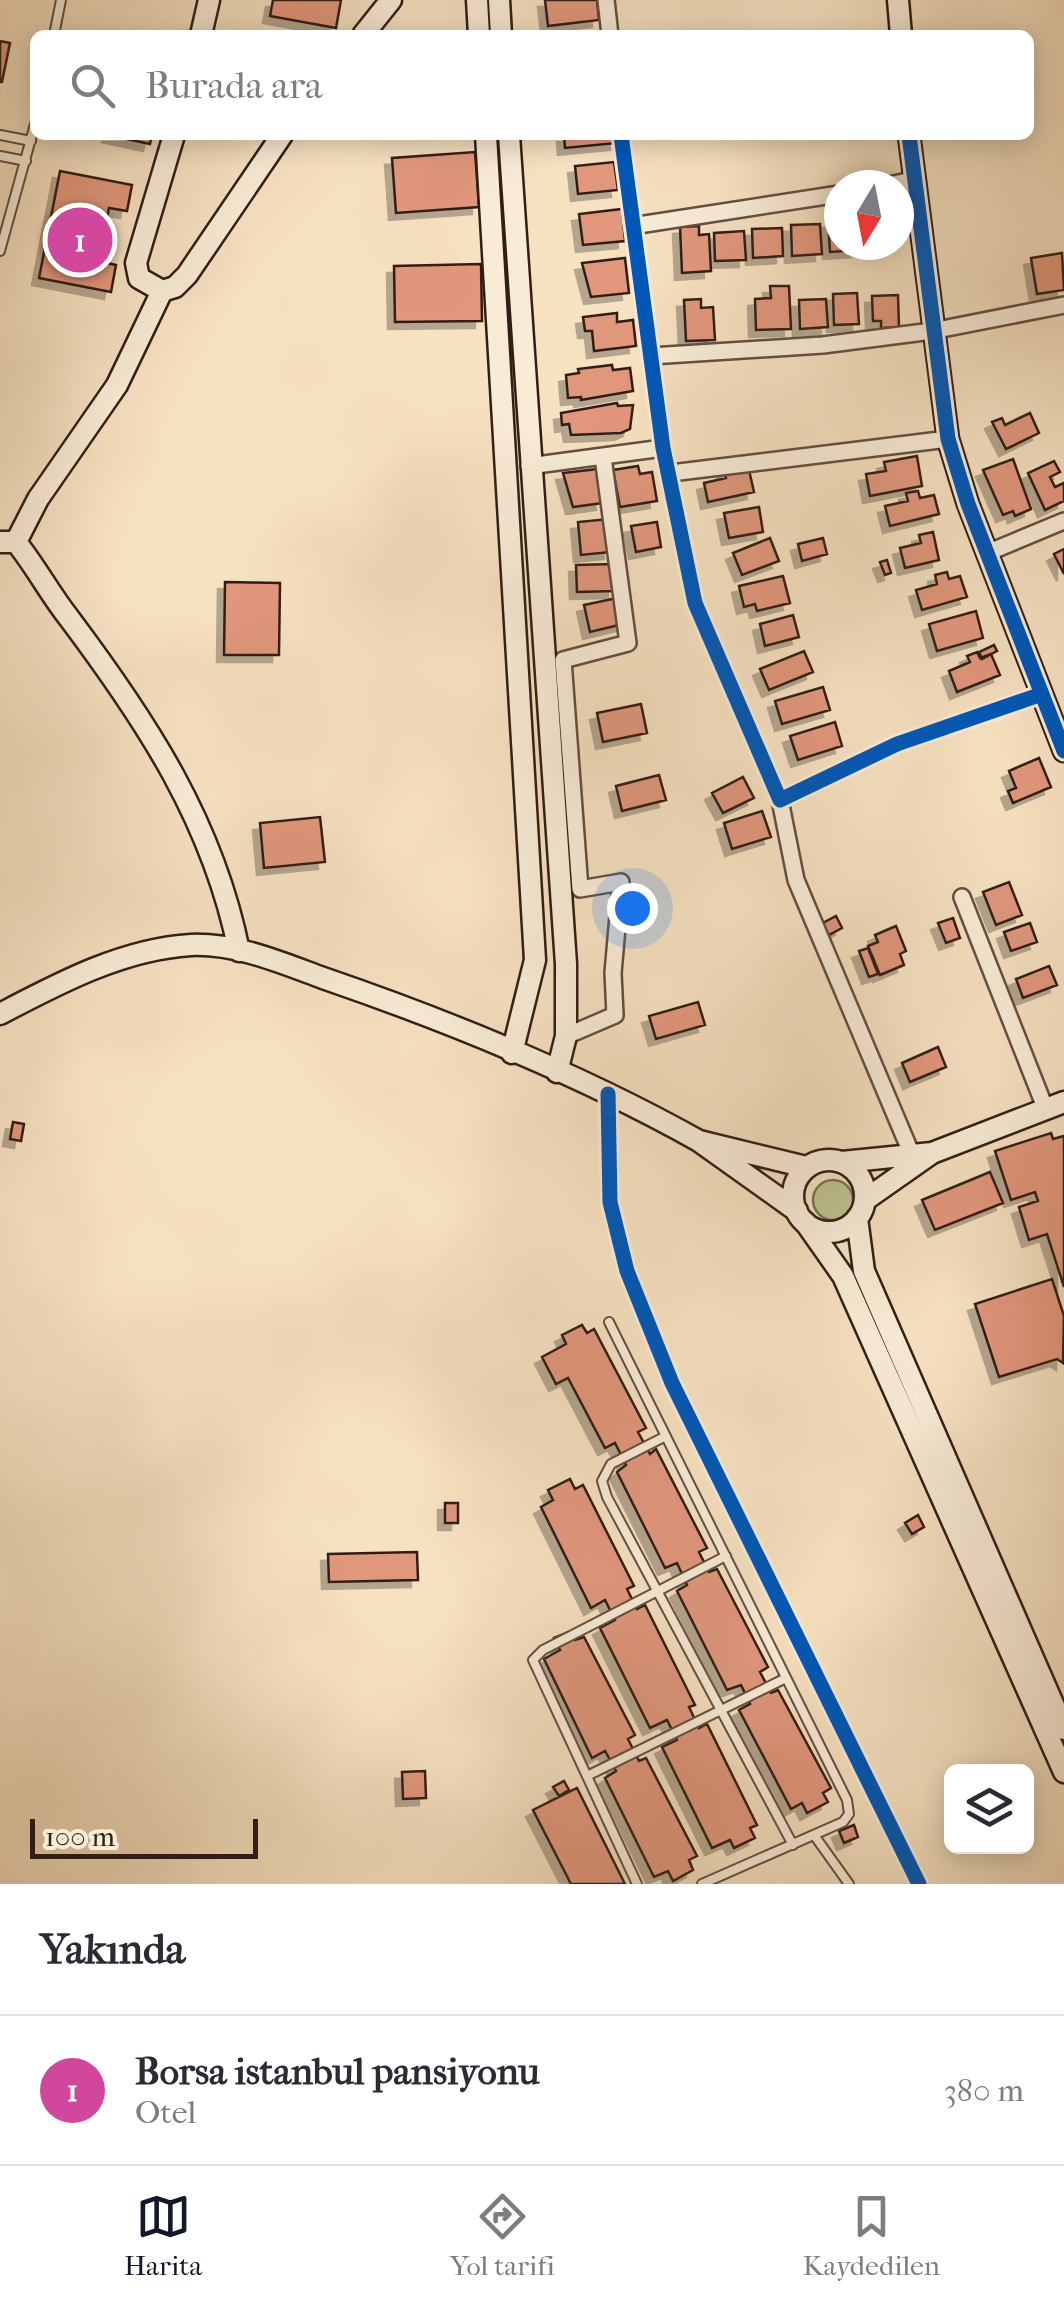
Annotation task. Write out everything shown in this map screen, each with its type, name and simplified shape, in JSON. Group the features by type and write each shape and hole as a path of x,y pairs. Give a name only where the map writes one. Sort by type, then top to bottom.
{"main road":[{"path":"202,30 210,0"},
{"path":"367,30 391,0"},
{"path":"477,0 479,30"},
{"path":"499,0 501,30"},
{"path":"898,0 901,30"},
{"path":"162,292 139,278 136,264 173,140"},
{"path":"239,951 227,891 192,808 132,705 8,542 117,384 162,292 176,287 186,276 279,140"},
{"path":"486,140 535,960 512,1053"},
{"path":"509,140 566,964 566,1036 557,1072"},
{"path":"909,140 911,170"},
{"path":"914,195 948,439 987,553 1062,739"},
{"path":"0,1014 127,955 193,945 239,951 376,996 608,1094 699,1141 801,1217 832,1231 922,1154"},
{"path":"1055,1106 922,1154 818,1161 806,1168 794,1186 801,1217 843,1276 1060,1750 1064,1772"},
{"path":"699,1141 806,1168"},
{"path":"842,1162 860,1177 864,1271 1064,1728"}],"street":[{"path":"606,0 609,30"},
{"path":"622,140 662,448 671,473 679,536 695,603 780,800 796,880 922,1154"},
{"path":"632,226 824,196"},
{"path":"651,356 823,345 932,332 1064,305"},
{"path":"671,473 948,439"},
{"path":"529,466 662,448"},
{"path":"566,1036 615,1015 613,974 621,882 580,889 562,660 628,643 603,457"},
{"path":"987,553 1064,522"},
{"path":"780,800 897,744 1042,694"},
{"path":"962,897 1055,1106"},
{"path":"608,1094 610,1202 628,1272 672,1383 918,1884"}],"lane":[{"path":"55,30 62,0"},
{"path":"0,135 31,141 0,252"},
{"path":"0,156 26,161"},
{"path":"609,1322 847,1800 844,1822 702,1884"},
{"path":"666,1436 611,1464 602,1481 793,1846"},
{"path":"637,1884 533,1660 543,1650 726,1556"},
{"path":"587,1776 786,1678"},
{"path":"814,1835 849,1884"}],"green space":[{"path":"833,1180 847,1186 853,1200 847,1214 833,1220 819,1214 813,1200 819,1186"}],"building":[{"path":"273,0 341,0 336,28 270,16"},
{"path":"545,0 597,0 599,20 548,26"},
{"path":"0,41 10,43 2,82 0,82"},
{"path":"564,140 617,140 617,143 565,148"},
{"path":"475,152 479,207 396,213 392,158"},
{"path":"614,162 618,190 578,194 575,166"},
{"path":"60,171 132,185 127,211 109,208 98,261 116,265 111,292 39,278"},
{"path":"622,209 625,241 583,245 579,214"},
{"path":"820,224 822,254 792,256 791,225"},
{"path":"699,226 699,235 709,234 711,271 682,273 680,227"},
{"path":"782,228 783,256 753,258 752,229"},
{"path":"744,231 746,260 715,261 714,233"},
{"path":"1062,253 1064,290 1037,294 1031,258"},
{"path":"625,258 629,293 591,297 582,263"},
{"path":"481,264 482,321 395,322 394,266"},
{"path":"770,286 789,286 791,329 756,330 755,299 771,298"},
{"path":"857,293 859,324 834,325 833,294"},
{"path":"898,295 899,327 881,328 881,321 873,321 872,296"},
{"path":"701,299 701,308 713,307 715,340 686,341 684,300"},
{"path":"826,299 828,327 800,329 799,300"},
{"path":"617,313 617,322 633,320 636,346 594,351 592,331 585,331 583,317"},
{"path":"612,365 613,370 630,368 633,391 581,400 568,398 566,375 579,373 578,369"},
{"path":"617,403 633,405 630,429 621,433 571,435 569,424 562,425 561,413"},
{"path":"1030,413 1039,433 1006,449 992,422 1002,418 1005,425"},
{"path":"917,456 922,486 870,496 866,474 886,471 884,462"},
{"path":"1013,459 1031,509 1015,516 1013,511 1003,515 983,470"},
{"path":"1054,461 1060,472 1050,477 1055,487 1064,483 1064,501 1045,510 1028,473"},
{"path":"638,466 640,474 652,472 657,501 620,507 613,470"},
{"path":"735,467 737,473 749,470 754,492 708,502 704,483 726,478 724,469"},
{"path":"598,469 603,503 573,507 563,473"},
{"path":"918,491 920,498 934,495 939,514 890,526 885,506 908,501 906,493"},
{"path":"759,507 763,532 729,538 724,513"},
{"path":"608,519 611,552 581,555 578,522"},
{"path":"657,522 661,547 636,552 631,526"},
{"path":"933,532 939,560 905,568 900,548 921,543 919,535"},
{"path":"770,538 779,561 742,575 733,553"},
{"path":"823,538 827,554 802,561 798,544"},
{"path":"1064,549 1064,574 1054,554"},
{"path":"887,560 891,573 885,575 880,562"},
{"path":"614,564 615,591 577,592 576,565"},
{"path":"947,572 949,579 960,576 967,597 922,610 916,590 937,584 935,575"},
{"path":"783,576 790,603 757,611 755,604 744,607 739,586"},
{"path":"225,582 280,583 279,655 224,655"},
{"path":"617,598 623,624 590,632 584,605"},
{"path":"976,611 983,638 937,651 929,624"},
{"path":"793,615 799,637 765,646 760,624"},
{"path":"994,645 997,651 982,659 979,652"},
{"path":"804,651 813,672 769,690 760,669"},
{"path":"977,652 980,658 991,654 1000,675 957,692 949,671 970,662 967,656"},
{"path":"823,687 830,710 782,724 775,701"},
{"path":"641,704 647,733 603,742 597,713"},
{"path":"835,722 842,746 798,760 790,736"},
{"path":"1039,758 1051,787 1013,803 1008,791 1016,788 1009,771"},
{"path":"659,775 666,800 622,811 616,786"},
{"path":"743,777 754,798 723,813 712,793"},
{"path":"762,811 771,837 732,849 724,823"},
{"path":"320,817 325,862 264,868 260,823"},
{"path":"1009,882 1022,915 996,925 983,892"},
{"path":"836,916 842,928 827,936 821,924"},
{"path":"953,918 960,938 946,943 938,923"},
{"path":"1030,923 1037,942 1011,951 1004,932"},
{"path":"896,926 906,951 900,954 904,965 880,975 868,946 878,942 875,935"},
{"path":"868,948 878,974 869,977 859,951"},
{"path":"1049,966 1057,985 1023,998 1016,979"},
{"path":"698,1002 705,1025 656,1039 649,1016"},
{"path":"938,1047 946,1067 910,1082 902,1063"},
{"path":"13,1122 24,1124 21,1141 10,1139"},
{"path":"1051,1133 1053,1139 1064,1136 1064,1287 1047,1234 1029,1240 1019,1207 1038,1201 1035,1192 1011,1200 995,1151"},
{"path":"990,1172 1003,1203 935,1230 922,1200"},
{"path":"1052,1279 1064,1316 1063,1363 1057,1359 999,1377 975,1304"},
{"path":"582,1325 587,1333 594,1329 646,1428 638,1432 650,1454 656,1449 707,1548 699,1552 709,1572 717,1569 768,1667 760,1672 771,1693 778,1690 831,1788 823,1793 828,1802 807,1813 802,1803 791,1809 739,1710 750,1704 741,1685 727,1690 677,1591 687,1585 677,1563 665,1568 617,1472 626,1465 615,1443 605,1448 568,1378 556,1384 542,1357 566,1344 562,1335"},
{"path":"570,1479 575,1489 583,1485 634,1586 627,1589 637,1609 645,1605 695,1705 689,1707 699,1728 707,1724 757,1825 750,1828 755,1838 734,1848 730,1840 712,1848 662,1747 677,1740 667,1720 650,1728 600,1628 615,1620 605,1600 591,1608 541,1507 553,1500 548,1490"},
{"path":"445,1503 458,1503 458,1523 445,1523"},
{"path":"918,1515 924,1527 912,1534 905,1523"},
{"path":"417,1552 418,1580 329,1582 328,1554"},
{"path":"571,1631 575,1640 584,1637 635,1735 628,1739 639,1761 646,1758 697,1856 689,1860 693,1870 673,1881 668,1871 654,1877 605,1778 616,1771 605,1751 592,1758 544,1659 560,1650 554,1638"},
{"path":"425,1771 426,1798 403,1799 402,1772"},
{"path":"564,1781 569,1790 559,1796 553,1787"},
{"path":"577,1788 625,1884 571,1884 533,1810"},
{"path":"854,1825 858,1837 844,1843 839,1831"}],"cycle path":[{"path":"622,140 663,448 695,603 780,800 897,744 1042,694"},
{"path":"910,140 948,439 968,504 1064,751"},
{"path":"608,1094 610,1202 627,1271 672,1383 919,1884"}],"place":[{"name":"Borsa istanbul pansiyonu","path":"80,240"}]}
